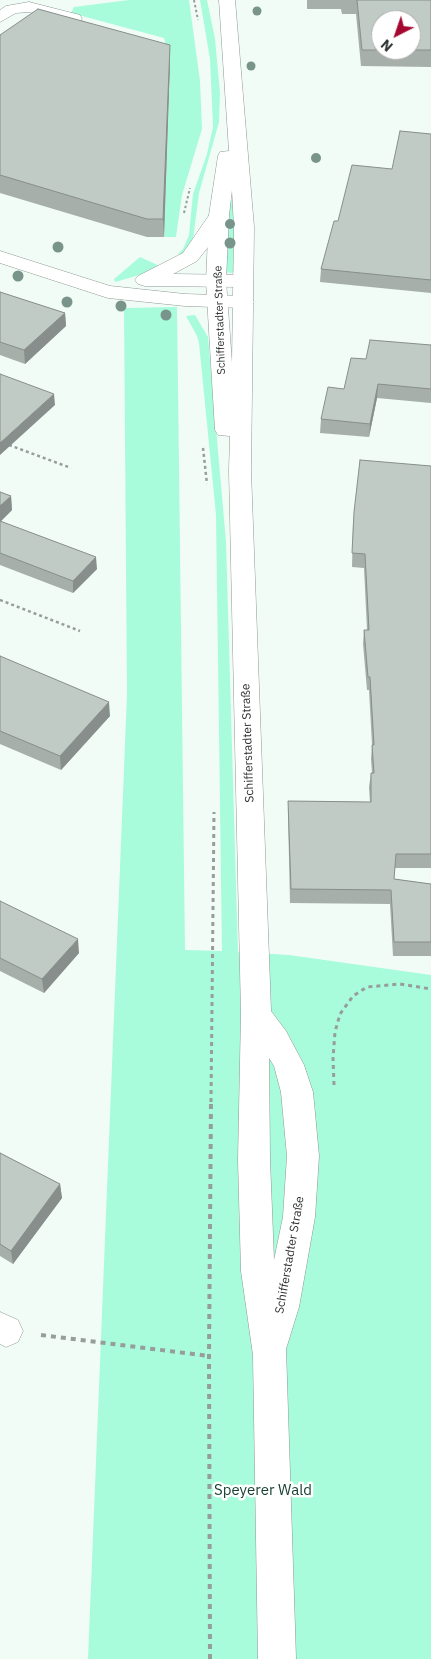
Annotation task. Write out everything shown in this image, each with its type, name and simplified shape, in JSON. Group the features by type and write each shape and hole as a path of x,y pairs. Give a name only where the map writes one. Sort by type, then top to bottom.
{"main road":[{"name":"Schifferstadter Straße","path":"227,0 244,227 240,471 256,1014 254,1160 258,1271 270,1355 277,1659"},
{"path":"0,17 12,9 29,7 93,25"},
{"name":"Schifferstadter Straße","path":"234,106 219,215 217,291 225,426 240,471"},
{"path":"148,280 190,257 219,215"},
{"path":"0,257 108,292 131,295 217,291 244,292"},
{"path":"91,287 148,280 217,291"},
{"name":"Schifferstadter Straße","path":"256,1014 275,1040 289,1065 297,1092 303,1156 299,1217 282,1307 270,1355"}],"path":[{"path":"194,0 199,26"},
{"path":"184,214 187,196 193,179"},
{"path":"9,445 71,468"},
{"path":"203,446 208,494"},
{"path":"0,600 80,631"},
{"path":"210,1659 214,807"},
{"path":"3,1329 210,1356"}],"green space":[{"path":"129,0 189,0 200,81 202,129 182,195 176,237 164,237 170,63 164,38 71,13 74,7"},
{"path":"200,0 207,0 215,39 220,93 219,122 199,193 193,239 182,255 178,254 183,249 189,235 193,194 207,154 213,127 210,59"},
{"path":"231,200 233,201 235,237 234,272 231,273 225,272 225,237"},
{"path":"140,257 164,268 115,282 114,279"},
{"name":"Speyerer Wald","path":"177,307 185,950 222,951 216,515 199,343 186,316 195,315 208,337 226,542 238,952 289,955 431,975 431,1659 88,1659 127,694 124,308"}],"building":[{"path":"357,0 431,0 431,50 421,50 421,10 371,10 371,50 362,50"},
{"path":"38,9 170,45 163,219 147,219 0,175 0,35"},
{"path":"400,131 431,134 431,280 321,269 334,221 338,221 352,165 392,169"},
{"path":"0,292 65,313 24,350 0,342"},
{"path":"370,340 431,345 431,389 378,384 370,424 321,419 328,387 344,389 351,358 366,359"},
{"path":"0,374 54,394 0,443"},
{"path":"360,460 431,466 431,854 396,854 394,879 431,884 431,942 394,942 391,890 291,889 288,801 371,802 371,773 374,773 372,745 374,745 370,677 368,677 364,630 369,630 365,554 352,553 354,512"},
{"path":"0,492 11,496 0,506"},
{"path":"0,521 96,557 73,581 0,553"},
{"path":"0,656 109,702 60,756 0,731"},
{"path":"0,901 78,939 42,979 0,958"},
{"path":"0,1153 60,1184 11,1251 0,1244"}]}
